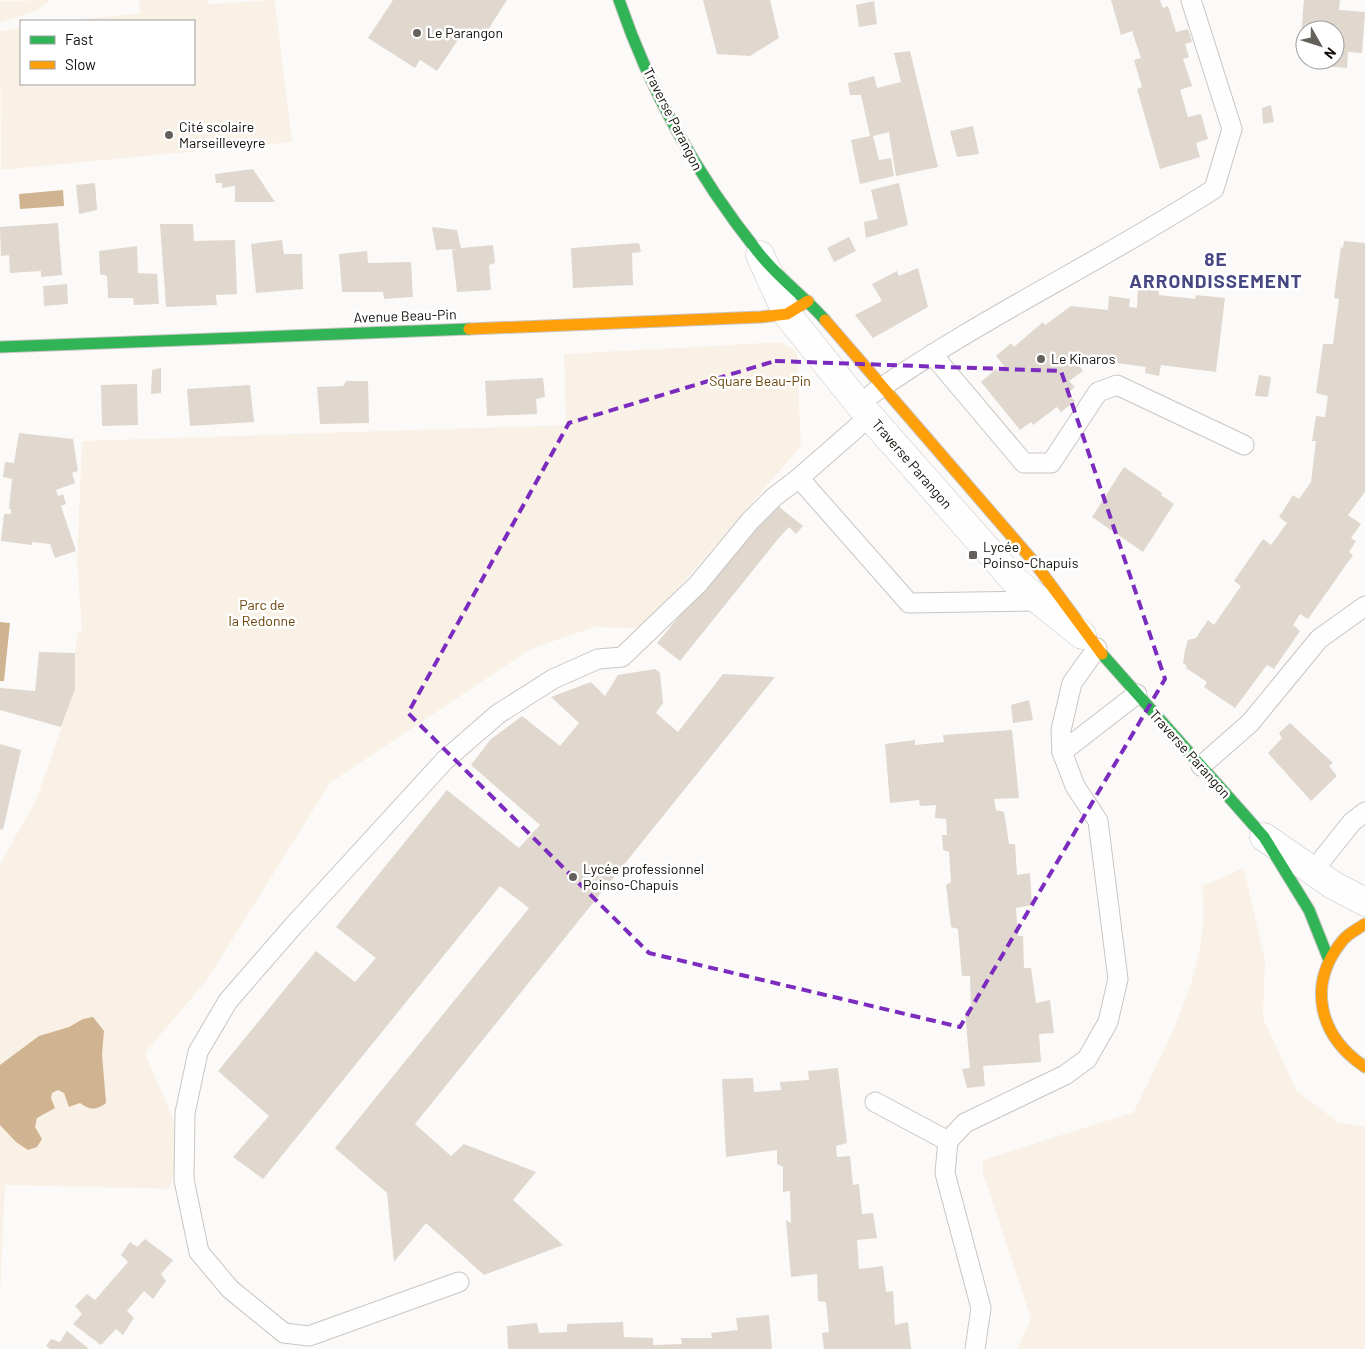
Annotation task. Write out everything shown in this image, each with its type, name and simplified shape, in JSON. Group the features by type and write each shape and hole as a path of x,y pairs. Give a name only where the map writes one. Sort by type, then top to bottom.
{"street":[{"name":"Traverse Parangon","path":"620,0 632,38 672,123 700,172 797,308 864,410 1016,581 1097,648"},
{"name":"Traverse Parangon","path":"797,308 881,387 944,456 1034,562 1097,648 1264,837 1309,910 1329,960"},
{"name":"Avenue Beau-Pin","path":"0,347 797,308"},
{"name":"Traverse Parangon","path":"1264,837 1333,885 1365,902"},
{"path":"1365,924 1344,939 1329,960 1322,983 1321,1006 1327,1028 1340,1048 1365,1067"}],"lane":[{"path":"459,1282 308,1336 284,1333 230,1288 199,1252 184,1180 185,1113 198,1052 228,1001 300,918 445,760 498,714 553,679 598,659 622,657 698,584 750,521 774,497 799,478 864,410 881,387 932,354 1158,225 1214,189 1232,129 1191,0"},
{"path":"932,354 1024,463 1051,463 1098,392 1117,386 1244,445"},
{"path":"799,478 909,603 1040,601"},
{"path":"1201,766 1250,722 1319,639 1365,606"},
{"path":"975,1349 981,1308 944,1173 948,1141 965,1123 1066,1075 1087,1059 1108,1022 1118,979 1098,821 1075,786 1062,752 1061,730 1072,683 1097,648"},
{"path":"1062,752 1137,694"},
{"path":"1313,871 1352,822 1365,812"},
{"path":"875,1102 948,1141"}],"highlighted area":[{"path":"775,361 1061,371 1165,679 960,1027 649,953 408,713 569,423"}],"green space":[{"path":"51,0 36,11 0,23 0,1"},
{"path":"139,0 208,0 209,4 275,0 292,142 1,170 0,31 20,28 20,85 195,85 195,20 79,20 140,13"},
{"name":"Parc de la Redonne","path":"781,342 797,352 801,446 643,629 594,627 531,649 330,783 207,980 145,1053 175,1123 175,1172 169,1189 5,1185 0,1298 0,864 36,800 75,689 75,653 78,633 82,630 77,562 82,441 566,425 564,354"},
{"path":"1244,868 1265,960 1263,1018 1297,1091 1338,1122 1365,1127 1365,1349 1017,1349 1031,1319 983,1173 983,1160 1134,1112 1173,1031 1194,974 1200,946 1203,916 1202,886"}],"shaded area":[{"path":"63,190 64,206 20,209 19,194"},
{"path":"0,622 10,623 4,681 0,681"},
{"path":"93,1017 104,1031 102,1054 106,1103 93,1109 80,1103 69,1107 64,1093 58,1090 52,1093 51,1098 55,1108 37,1118 35,1127 42,1139 37,1147 28,1150 16,1142 0,1125 0,1065 39,1036"}],"building":[{"name":"Le Parangon","path":"393,0 507,0 482,39 466,28 437,71 420,60 415,68 368,38"},
{"path":"703,0 770,0 779,38 750,56 717,54"},
{"path":"1111,0 1160,0 1163,8 1168,6 1176,32 1188,29 1192,42 1185,44 1189,57 1183,59 1192,86 1180,90 1188,117 1201,114 1208,139 1196,143 1200,157 1160,169 1137,89 1142,87 1134,60 1141,58 1132,31 1121,35"},
{"path":"1304,0 1340,0 1339,10 1365,12 1362,53 1348,52 1347,68 1345,68 1345,20 1302,20"},
{"path":"874,1 877,24 859,27 856,5"},
{"path":"910,51 938,167 896,176 889,132 873,136 879,160 891,158 894,176 860,184 851,140 870,136 861,95 850,95 848,83 874,76 877,88 901,82 894,53"},
{"path":"1271,105 1274,122 1263,124 1262,108"},
{"path":"973,126 979,154 957,157 950,131"},
{"path":"253,169 275,202 235,202 235,186 222,188 222,183 216,183 215,174"},
{"path":"95,183 97,210 79,214 76,185"},
{"path":"899,183 908,225 866,238 864,222 878,219 871,190"},
{"path":"58,223 62,275 41,277 41,271 10,273 9,255 1,256 0,227"},
{"path":"160,224 193,224 194,241 235,240 237,294 216,295 217,305 166,307"},
{"path":"432,227 457,230 461,248 493,245 495,263 489,265 491,290 457,292 452,250 458,249 436,250"},
{"path":"849,237 856,251 834,262 827,248"},
{"path":"282,240 284,254 302,254 303,289 256,293 251,244"},
{"path":"1344,241 1365,243 1365,492 1348,515 1361,524 1351,538 1356,541 1349,552 1353,555 1308,619 1300,614 1293,625 1300,631 1274,669 1267,665 1235,708 1204,687 1207,682 1186,668 1187,666 1183,663 1185,650 1188,640 1196,638 1208,620 1214,625 1241,586 1234,581 1263,539 1271,545 1287,523 1279,517 1293,495 1299,499 1311,482 1316,441 1312,441 1316,416 1325,417 1328,396 1316,393 1323,344 1333,344 1339,299 1334,298 1341,247 1343,248"},
{"path":"639,243 641,252 632,253 633,285 573,288 571,248"},
{"path":"137,246 138,273 157,274 159,304 134,305 133,298 108,298 107,276 100,274 99,251"},
{"path":"367,251 368,263 411,262 413,297 384,299 383,292 342,292 339,254"},
{"path":"918,268 928,307 873,338 855,315 882,301 872,284 897,271 899,276"},
{"path":"67,284 68,304 44,306 43,286"},
{"name":"Le Kinaros","path":"1138,288 1159,291 1159,295 1195,299 1196,295 1225,298 1216,372 1161,365 1159,376 1145,373 1146,367 1116,363 1117,360 1089,356 1078,364 1083,371 1069,381 1075,387 1067,393 1075,401 1061,412 1057,407 1033,425 1031,422 1020,430 981,382 996,369 998,372 1004,366 996,356 1011,343 1014,347 1043,322 1045,325 1071,306 1108,310 1109,296 1130,299 1129,307 1137,308"},
{"path":"161,368 161,393 151,394 152,370"},
{"path":"1259,375 1271,377 1268,397 1255,396"},
{"path":"543,378 545,397 536,399 537,414 487,416 485,381"},
{"path":"346,381 368,381 369,423 320,424 317,387 343,386"},
{"path":"137,384 138,425 102,426 101,385"},
{"path":"250,385 254,422 190,426 187,389"},
{"path":"19,433 73,439 78,471 72,473 75,483 56,490 58,496 63,494 66,504 61,506 76,551 55,558 50,544 32,542 32,545 1,541 4,514 11,514 11,509 9,509 12,479 3,477 5,462 14,463"},
{"path":"1124,467 1162,493 1161,495 1174,504 1143,552 1092,517"},
{"path":"773,502 803,526 796,534 789,527 778,539 680,661 657,643"},
{"path":"39,652 75,653 75,689 61,727 0,710 0,688 35,691"},
{"path":"655,669 660,673 663,703 656,713 678,732 723,674 775,677 415,1124 451,1156 464,1144 536,1172 513,1200 563,1245 484,1275 426,1223 394,1262 387,1193 335,1148 529,908 500,886 263,1179 233,1157 269,1116 218,1071 316,951 355,982 376,958 336,927 447,790 519,848 540,825 471,765 491,739 522,716 560,746 579,723 551,697 591,682 605,696 618,675"},
{"path":"1029,700 1033,720 1013,723 1011,705"},
{"path":"1290,723 1333,763 1329,766 1337,776 1311,801 1268,753 1282,738 1279,733"},
{"path":"1012,730 1019,798 994,799 996,810 1004,812 1009,844 1015,844 1017,875 1030,873 1032,905 1016,908 1018,936 1023,936 1024,968 1031,968 1036,1003 1050,1000 1054,1033 1039,1034 1041,1062 983,1066 985,1086 967,1088 962,1069 970,1068 965,1011 971,1009 970,976 962,976 958,929 951,927 946,885 951,882 949,852 943,850 942,835 947,835 946,819 935,818 936,805 920,806 919,800 890,803 885,744 915,740 915,745 944,742 943,735"},
{"path":"0,744 21,750 3,830 0,829"},
{"path":"838,1068 847,1143 836,1146 837,1157 850,1156 853,1185 859,1184 862,1214 873,1213 877,1238 857,1240 859,1269 883,1266 886,1292 893,1291 895,1325 908,1322 911,1349 824,1349 822,1333 829,1332 826,1302 818,1301 817,1274 791,1277 786,1220 791,1223 790,1191 783,1192 783,1167 777,1164 777,1150 726,1157 722,1079 753,1078 754,1092 781,1090 780,1082 809,1080 808,1071"},
{"path":"145,1239 173,1260 161,1274 166,1281 153,1299 144,1291 127,1311 134,1318 123,1335 116,1329 101,1345 73,1324 82,1314 75,1306 87,1294 95,1300 128,1262 121,1255 130,1242 137,1247"},
{"path":"769,1315 772,1349 508,1349 507,1326 537,1323 539,1333 567,1332 567,1324 623,1322 624,1337 653,1338 653,1345 682,1344 681,1338 712,1338 711,1333 738,1330 736,1318"},
{"path":"67,1331 89,1349 50,1349 46,1346 51,1339 60,1342"}],"traffic: fast":[{"path":"619,0 631,34 661,100 715,194 765,261 825,320"},
{"path":"0,347 469,329"},
{"path":"1102,654 1264,837 1309,910 1329,960"}],"traffic: slow":[{"path":"469,329 761,317 787,314 808,301"},
{"path":"825,320 1034,562 1102,654"},
{"path":"1365,924 1345,938 1331,957 1324,974 1322,992 1323,1009 1328,1025 1337,1040 1349,1054 1365,1067"}],"place":[{"name":"Le Parangon","path":"417,33"},
{"name":"Cité scolaire Marseilleveyre","path":"169,135"},
{"name":"Le Kinaros","path":"1041,359"},
{"name":"Lycée Poinso-Chapuis","path":"973,555"},
{"name":"Lycée professionnel Poinso-Chapuis","path":"573,877"}],"district":[{"name":"8E ARRONDISSEMENT","path":"1216,270"}],"park label":[{"name":"Square Beau-Pin","path":"760,381"}]}
